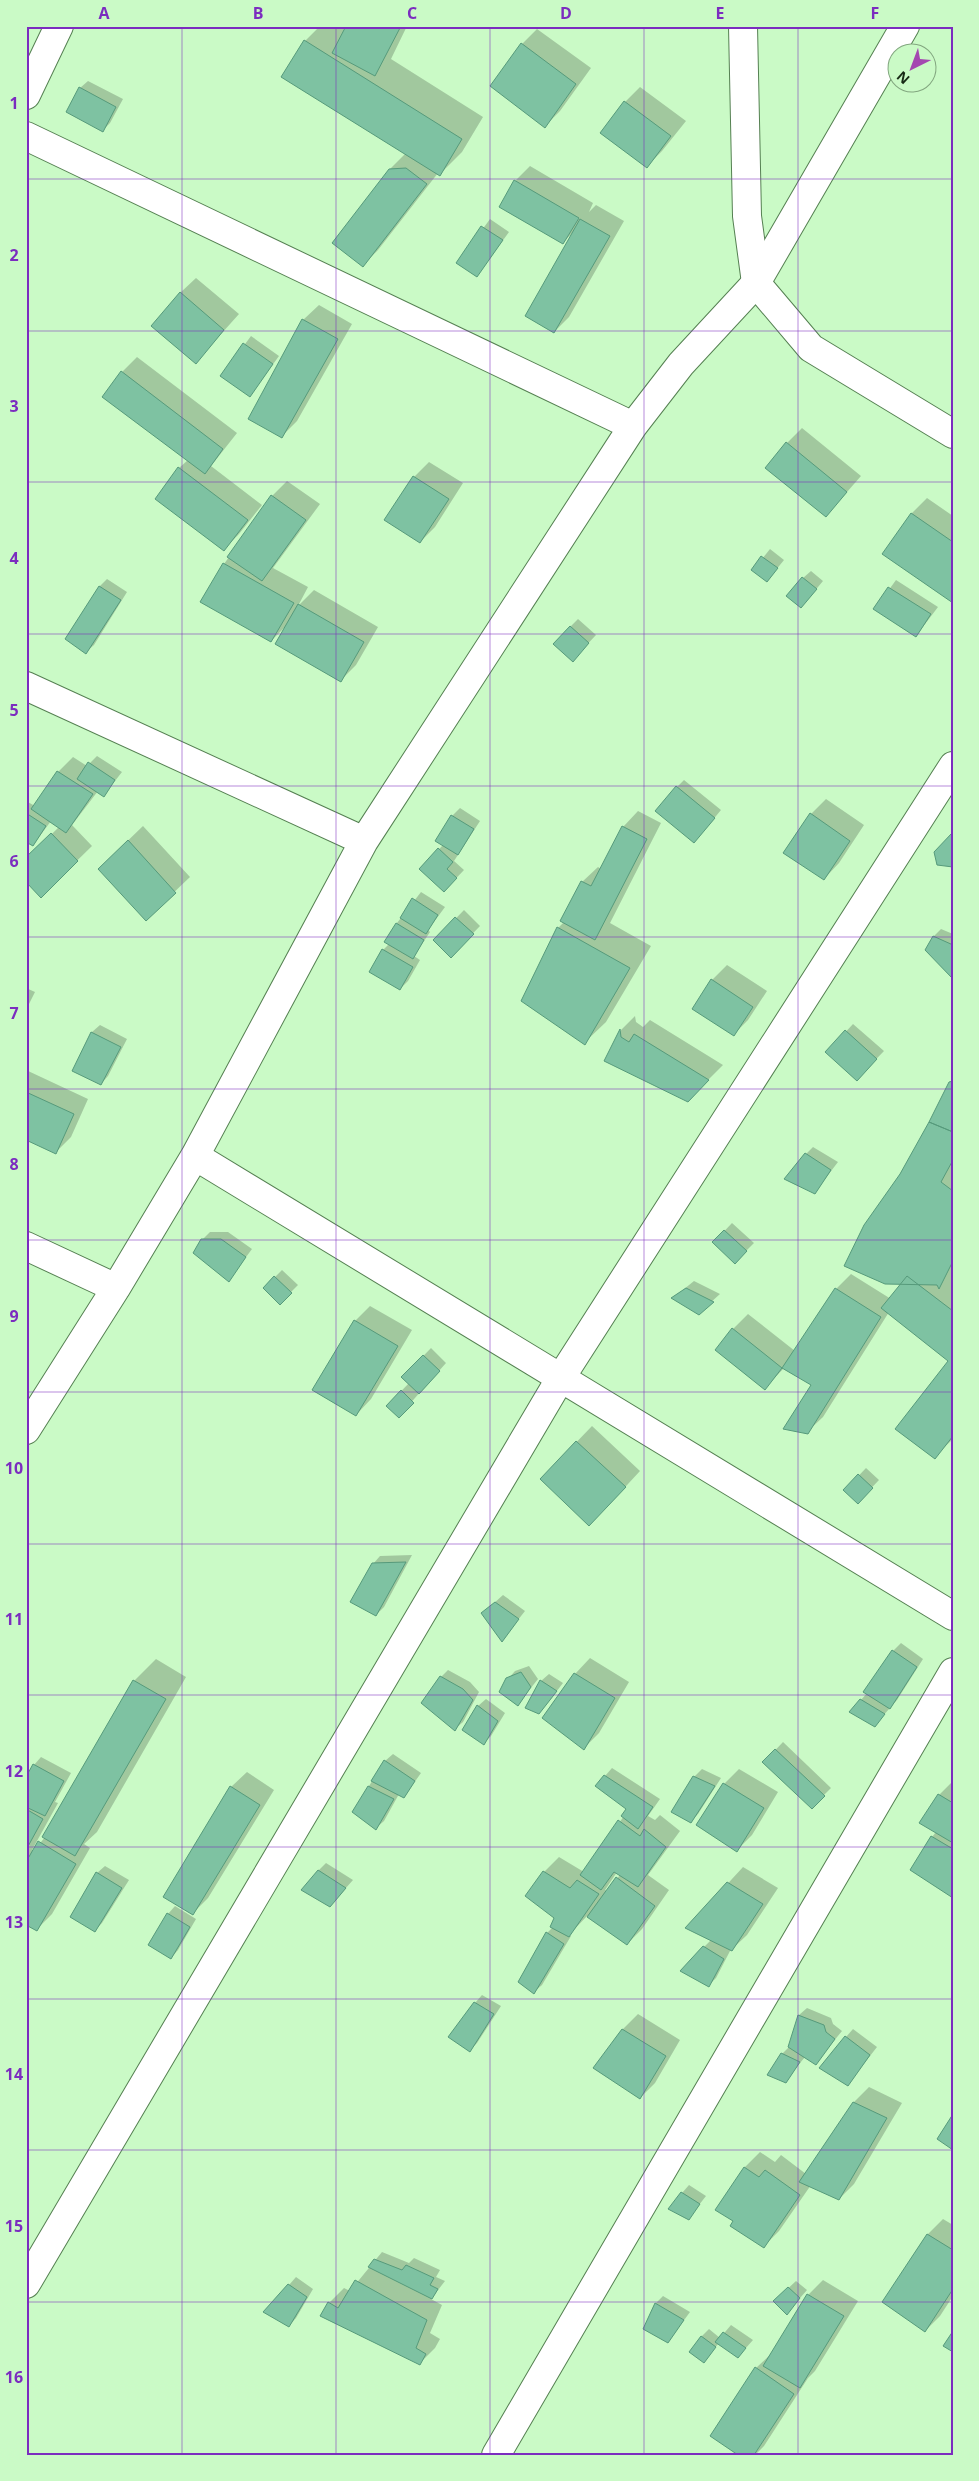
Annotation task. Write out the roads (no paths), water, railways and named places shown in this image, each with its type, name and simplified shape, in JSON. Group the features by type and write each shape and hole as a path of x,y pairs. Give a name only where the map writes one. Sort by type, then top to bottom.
{"street":[{"path":"26,95 59,26"},
{"path":"742,26 747,216 756,283 811,348 953,434"},
{"path":"26,1430 116,1288 195,1156 364,841 633,426 681,364 756,283 905,26"},
{"path":"26,136 633,426"},
{"path":"26,686 364,841"},
{"path":"26,2284 560,1379 953,766"},
{"path":"195,1156 953,1616"},
{"path":"26,1246 116,1288"},
{"path":"496,2455 953,1672"}]}
